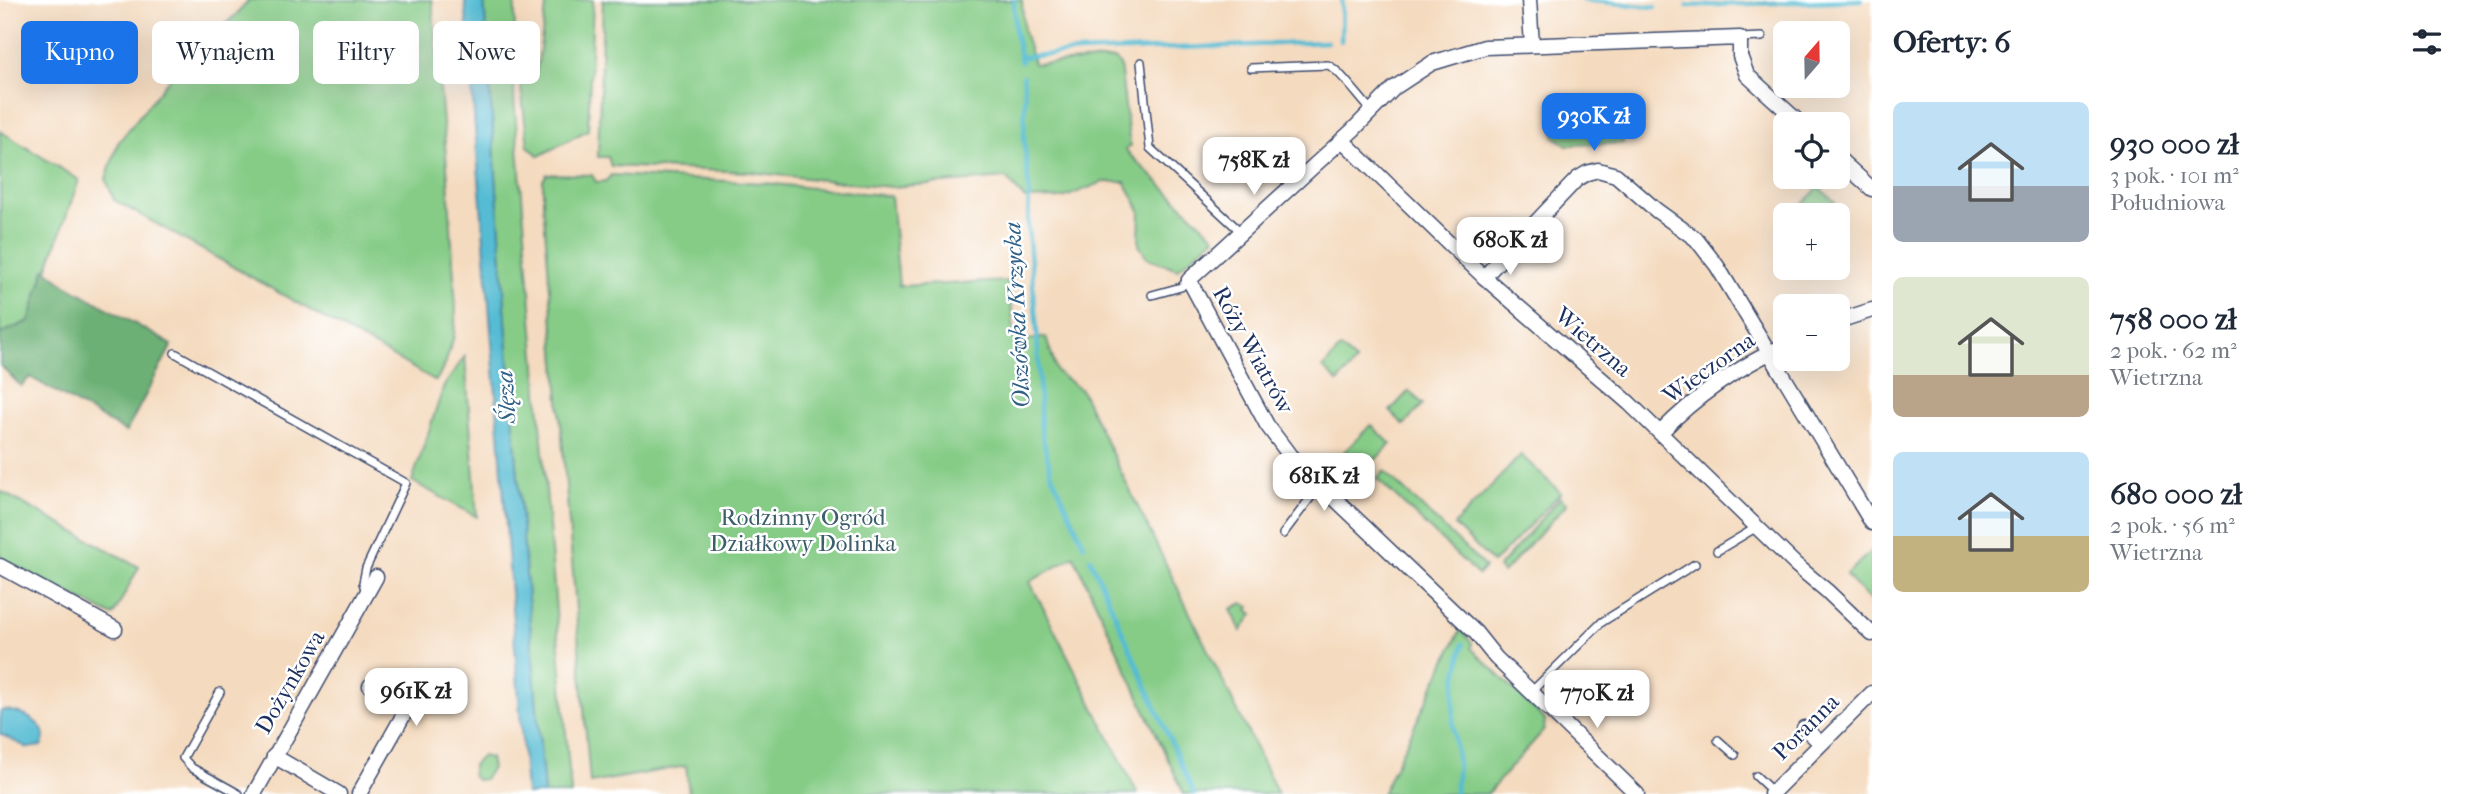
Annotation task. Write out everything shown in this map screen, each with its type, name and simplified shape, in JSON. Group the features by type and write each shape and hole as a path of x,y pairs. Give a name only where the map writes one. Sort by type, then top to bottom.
{"street":[{"path":"1529,0 1532,45"},
{"path":"1189,280 1400,83 1433,63 1453,55 1485,47 1740,38 1740,56 1747,75 1788,112"},
{"name":"Wietrzna","path":"1342,140 1484,277 1661,432 1796,565 1827,590 1872,634"},
{"path":"1850,169 1872,189"},
{"path":"1484,277 1577,179 1592,171 1610,172 1696,239 1717,267 1872,523"},
{"name":"Róży Wiatrów","path":"1189,280 1274,435 1291,457 1461,619 1496,658 1637,794"},
{"path":"1850,317 1872,310"},
{"name":"Wieczorna","path":"1661,432 1716,385 1773,351"},
{"path":"0,566 115,629"},
{"name":"Dożynkowa","path":"254,794 376,577"},
{"path":"359,794 408,707 369,686"},
{"name":"Poranna","path":"1773,793 1872,693"},
{"path":"1804,728 1821,743"},
{"path":"274,756 339,794"}],"lane":[{"path":"1740,38 1762,37"},
{"path":"1141,62 1150,148 1241,232"},
{"path":"1251,68 1328,65 1337,68 1344,80 1372,111"},
{"path":"1152,295 1181,287 1189,280"},
{"name":"Dożynkowa","path":"175,353 406,483 366,568 363,583 367,593"},
{"path":"1283,534 1320,485"},
{"path":"1717,551 1758,527"},
{"path":"1532,691 1602,622 1695,564"},
{"path":"220,692 184,758 192,768 239,794"},
{"path":"1718,740 1735,754"},
{"path":"1756,776 1773,793"}],"green space":[{"path":"249,0 432,0 433,84 440,84 456,310 454,336 445,365 436,381 114,200 106,179 118,143 165,84 299,84 299,21 229,21"},
{"path":"484,0 515,0 515,21 485,21"},
{"path":"547,0 593,0 588,130 539,156 528,146 521,84 540,84 540,48"},
{"path":"603,0 1022,0 1024,32 1034,64 1115,59 1120,65 1130,146 1125,150 1215,237 1178,269 1147,258 1139,245 1140,210 1125,182 1103,182 1063,198 1025,199 1006,178 891,187 749,172 611,166 608,157 598,157"},
{"path":"490,84 514,84 571,794 544,794 510,379"},
{"path":"1624,124 1623,143 1567,145 1555,137 1554,128"},
{"path":"0,131 79,180 29,321 0,334"},
{"name":"Rodzinny Ogród Działkowy Dolinka","path":"547,174 592,175 596,182 606,181 611,175 764,183 891,196 899,286 1009,281 1015,342 1046,337 1057,372 1081,390 1278,794 1184,794 1074,556 1030,582 1138,794 689,794 686,766 590,783 543,203 543,180"},
{"path":"1817,189 1821,189 1835,202 1834,203 1804,203"},
{"path":"45,269 63,283 172,345 126,432 30,377 21,386 0,365 0,334 29,321"},
{"path":"1341,348 1356,362 1338,382 1323,368"},
{"path":"465,356 477,517 412,481 444,386"},
{"path":"1409,391 1423,404 1404,425 1390,411"},
{"path":"1371,425 1391,444 1363,472 1343,453"},
{"path":"1521,455 1561,493 1493,563 1454,525"},
{"path":"1384,471 1485,567 1478,575 1377,479"},
{"path":"0,491 139,567 113,616 0,558"},
{"path":"1560,498 1567,504 1503,573 1498,568"},
{"path":"1872,550 1872,603 1846,575"},
{"path":"1243,603 1250,607 1248,610 1253,614 1241,631 1231,609"},
{"path":"1461,629 1472,643 1471,648 1545,720 1544,730 1487,794 1382,794"},
{"path":"482,756 490,758 492,768 484,779 476,780 472,775 473,765"}],"water":[{"path":"465,0 484,0 485,21 467,21"},
{"name":"Ślęza","path":"472,84 490,84 510,379 544,794 526,794"},
{"path":"3,710 34,720 43,732 41,746 28,748 0,734 0,712"}],"waterway":[{"name":"Olszówka Krzycka","path":"1014,0 1015,31 1021,62"},
{"path":"1341,41 1342,0"},
{"path":"1582,0 1655,7"},
{"path":"1687,6 1861,0"},
{"path":"1021,57 1078,52 1327,42"},
{"name":"Olszówka Krzycka","path":"1023,76 1024,140 1029,191 1028,229 1037,331 1041,430 1051,473 1084,545"},
{"name":"Olszówka Krzycka","path":"1090,558 1194,794"},
{"path":"1455,794 1458,765 1453,726 1454,692 1463,644"}]}
